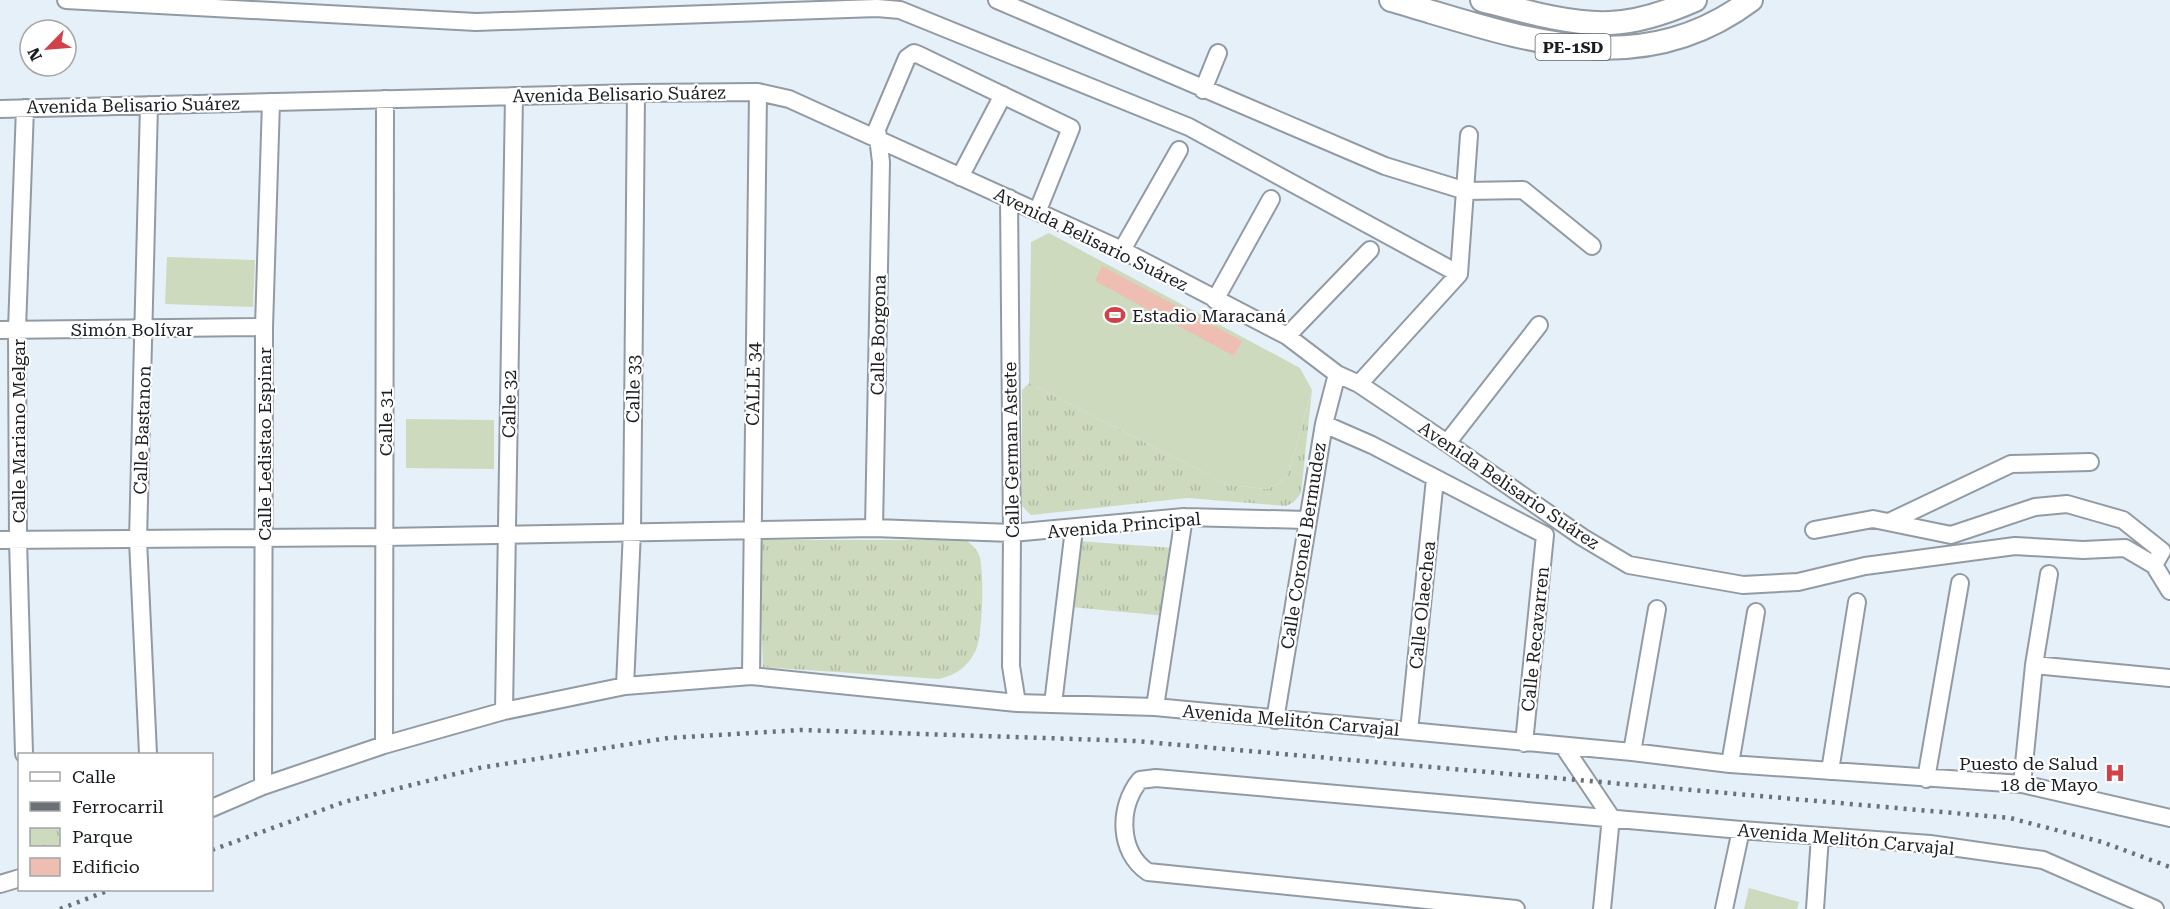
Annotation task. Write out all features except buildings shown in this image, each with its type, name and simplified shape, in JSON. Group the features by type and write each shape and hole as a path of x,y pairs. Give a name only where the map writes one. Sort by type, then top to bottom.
{"highway":[{"name":"PE-1SD","path":"1391,0 1541,43 1582,49 1648,45 1681,38 1713,24 1751,0"},
{"name":"PE-1SD","path":"1482,0 1544,16 1610,23 1646,16 1695,0"}],"street":[{"path":"66,0 476,22 877,8 900,10 1189,127 1459,274"},
{"path":"997,0 1385,166 1467,191 1523,190 1592,246"},
{"name":"Calle Borgona","path":"874,528 881,162 877,129 907,58 914,53 1003,95"},
{"path":"1203,90 1218,53"},
{"name":"Avenida Belisario Suárez","path":"0,109 758,92 789,99 1038,210 1122,250 1287,336 1337,374 1359,384 1582,537 1629,565 1743,585 1798,582 1865,566 2015,546 2083,550 2125,548 2162,563 2170,591"},
{"name":"CALLE 34","path":"751,676 758,92"},
{"name":"Calle 33","path":"625,686 632,531 636,93"},
{"path":"960,177 1003,95 1071,128 1038,210"},
{"name":"Calle 32","path":"504,711 514,96"},
{"name":"Calle 31","path":"384,745 385,99"},
{"name":"Calle Ledistao Espinar","path":"263,786 264,327 271,102"},
{"name":"Calle Bastanon","path":"148,753 138,540 146,329 149,105"},
{"name":"Calle Mariano Melgar","path":"24,753 18,540 17,329 26,108"},
{"path":"1359,384 1459,274 1467,191 1469,135"},
{"path":"1122,250 1179,150"},
{"name":"Calle German Astete","path":"1009,198 1011,666 1017,703"},
{"path":"1215,300 1271,199"},
{"path":"1287,336 1371,250"},
{"path":"1447,443 1539,325"},
{"name":"Simón Bolívar","path":"0,330 264,327"},
{"name":"Calle Coronel Bermudez","path":"1275,720 1324,424 1337,374"},
{"path":"1324,424 1372,445 1435,480"},
{"path":"1889,522 2011,464 2090,462"},
{"name":"Calle Recavarren","path":"1435,480 1545,535 1524,743"},
{"name":"Calle Olaechea","path":"1408,731 1435,480"},
{"path":"1814,531 1873,519 1950,534 2035,507 2067,504 2123,520 2162,551 2162,563"},
{"path":"1155,707 1184,517"},
{"name":"Avenida Principal","path":"0,540 508,536 632,531 874,528 1012,533 1184,517 1307,520"},
{"path":"1053,704 1074,529"},
{"path":"2022,784 2034,665 2049,574"},
{"path":"1926,779 1960,583"},
{"path":"1830,771 1857,602"},
{"path":"1632,752 1657,609"},
{"path":"1730,764 1756,612"},
{"path":"2034,665 2170,678"},
{"name":"Avenida Melitón Carvajal","path":"213,808 263,786 384,745 504,711 625,686 751,676 1017,703 1155,707 1632,752 1730,764 2022,784 2170,818"},
{"path":"1564,747 1611,817 1602,909"},
{"name":"Avenida Melitón Carvajal","path":"1516,909 1474,908 1148,872 1135,863 1126,847 1125,828 1131,791 1140,780 1156,778 1742,830 1930,844 2043,860 2147,907"},
{"path":"1724,909 1742,830"},
{"path":"1815,909 1820,836"},
{"path":"0,884 18,879"}],"green space":[{"name":"Estadio Maracaná","path":"1049,233 1300,368 1312,390 1288,475 1280,483 1267,489 1228,485 1029,383 1031,242"},
{"path":"167,257 255,260 253,307 165,304"},
{"path":"1029,383 1228,485 1267,489 1280,483 1288,475 1312,390 1301,493 1294,502 1286,506 1187,498 1031,515 1022,506 1022,390"},
{"path":"406,419 494,420 494,469 406,468"},
{"path":"758,540 966,540 978,553 981,566 981,621 975,652 960,670 939,679 763,667"},
{"path":"1078,541 1174,548 1166,616 1071,607"},
{"path":"1749,888 1799,902 1797,909 1744,909"}],"railway":[{"path":"213,850 344,802 479,768 668,738 801,730 1135,741 2010,818 2102,842 2170,867"},
{"path":"60,909 107,891"}],"place":[{"name":"Estadio Maracaná","path":"1115,315"},
{"name":"Puesto de Salud 18 de Mayo","path":"2115,773"}]}
